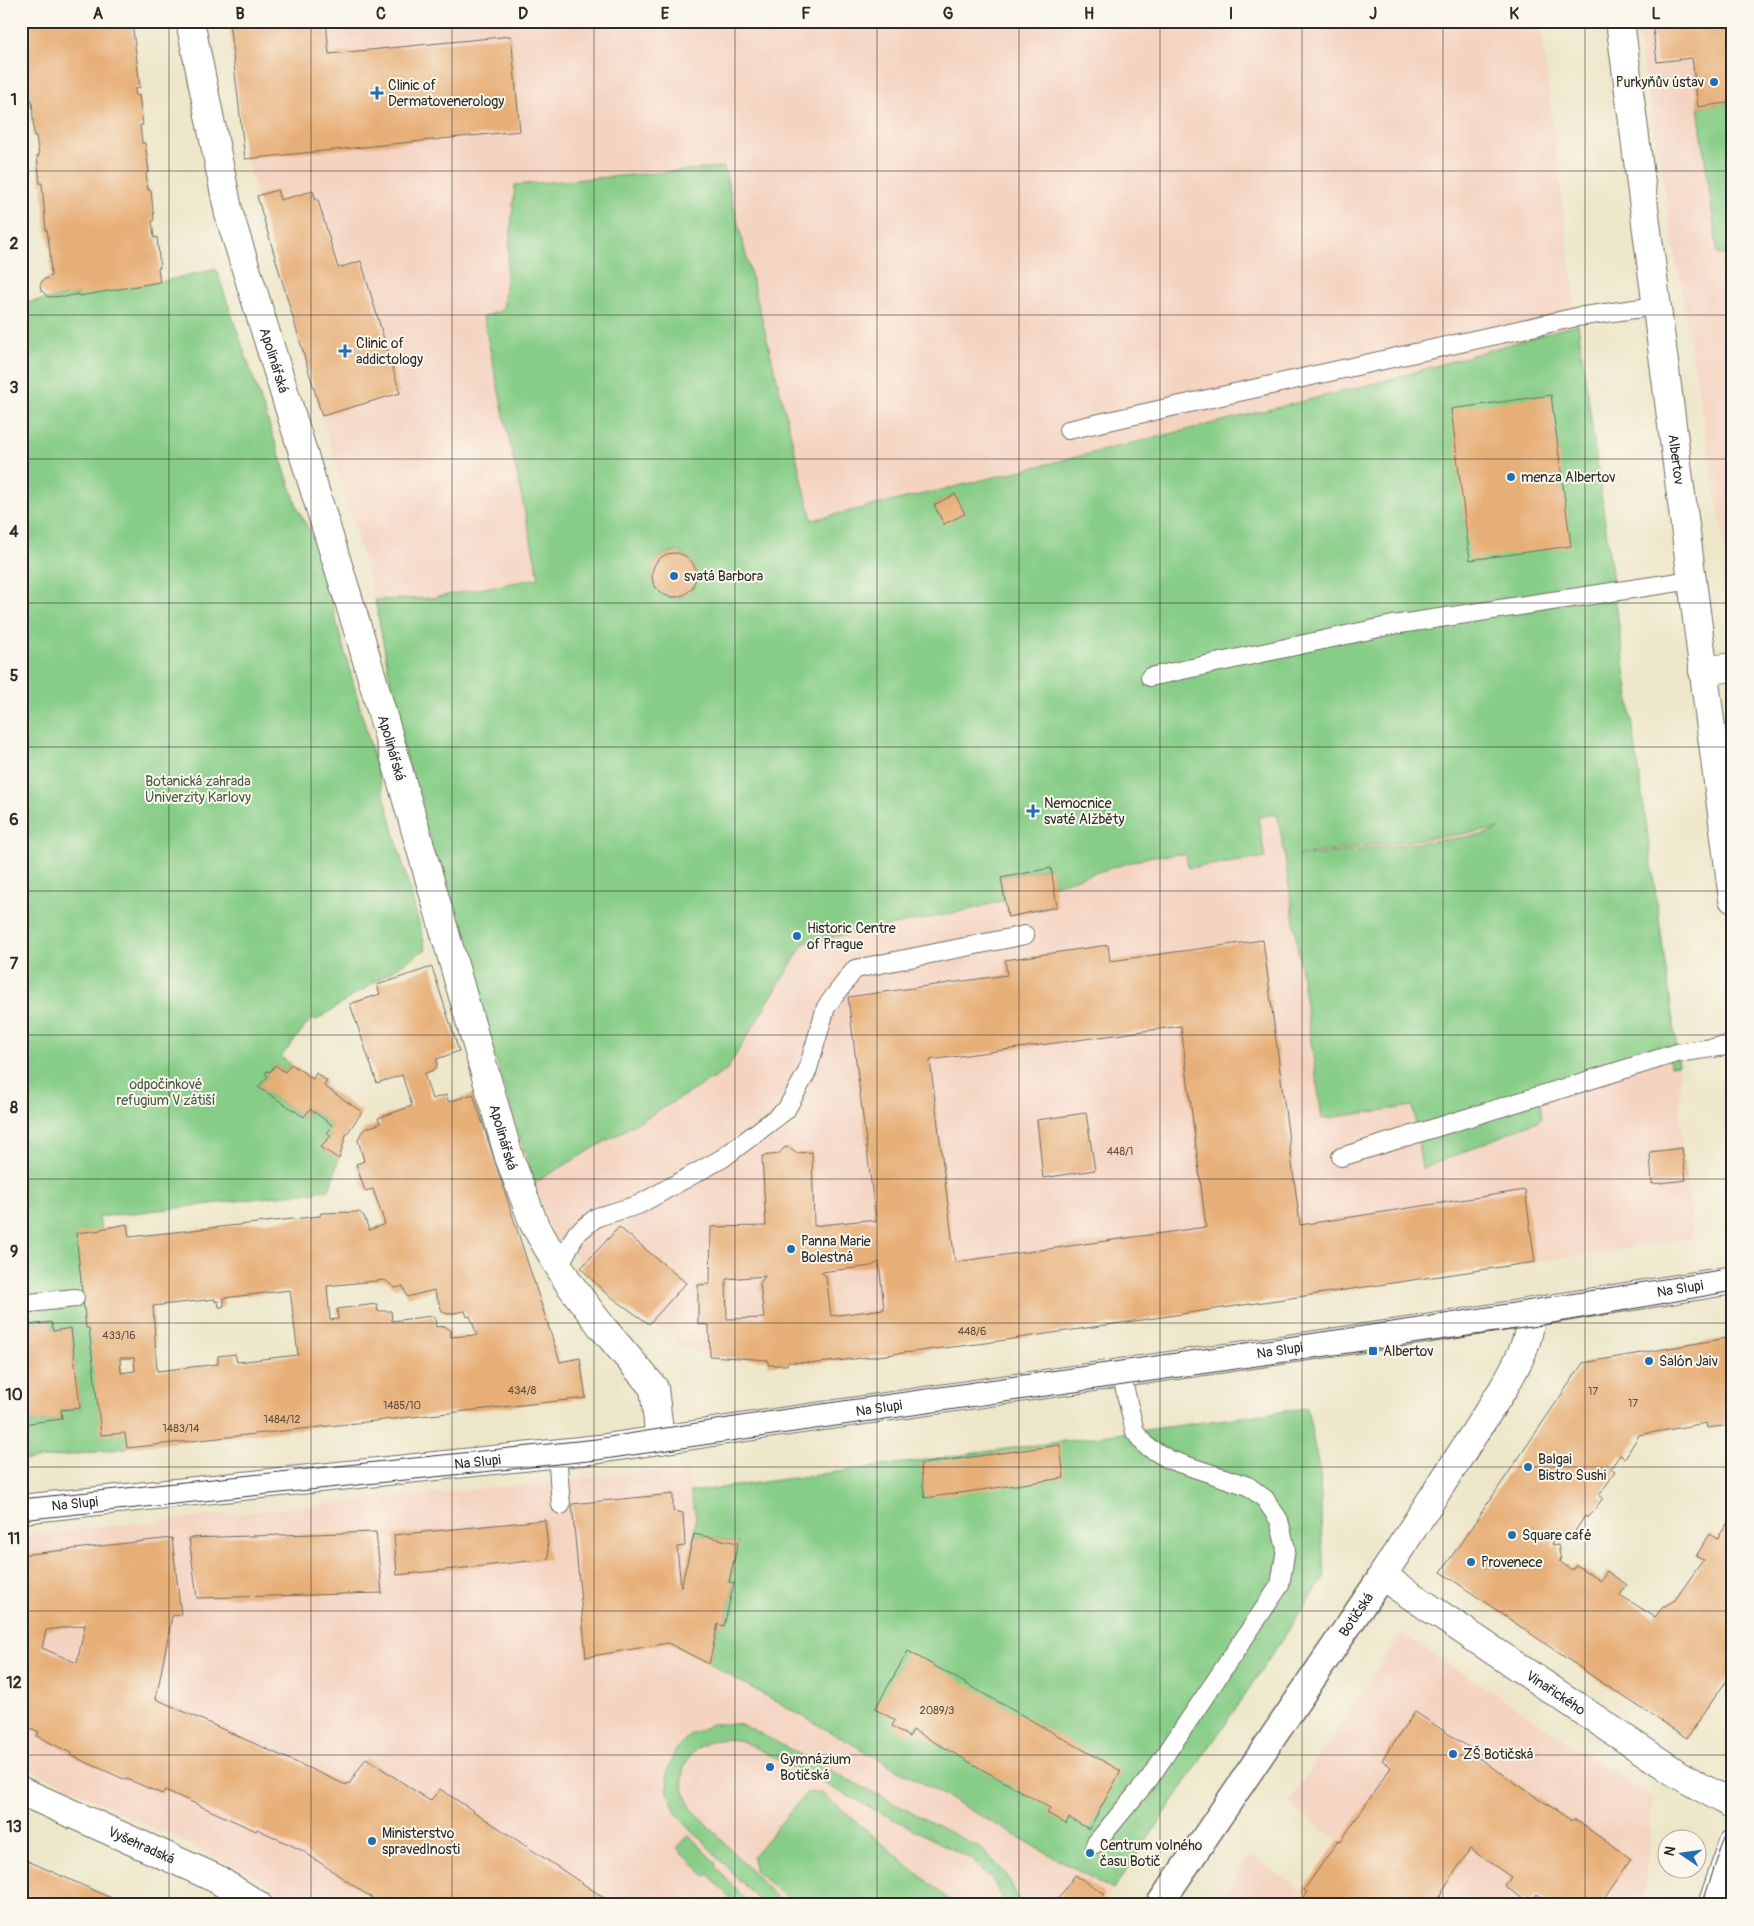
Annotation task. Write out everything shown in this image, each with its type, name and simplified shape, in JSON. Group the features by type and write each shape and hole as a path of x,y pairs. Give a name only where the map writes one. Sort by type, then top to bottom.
{"street":[{"name":"Apolinářská","path":"190,21 229,214 362,642 508,1157 534,1224 568,1282 602,1327 654,1388 660,1440"},
{"name":"Albertov","path":"1620,21 1733,899"},
{"path":"1703,671 1733,667"},
{"name":"Na Slupi","path":"21,1509 557,1454 1530,1313 1733,1280"},
{"name":"Botičská","path":"1159,1905 1382,1576 1507,1383 1531,1328 1530,1313"},
{"name":"Vinařického","path":"1382,1576 1679,1775 1733,1805"},
{"name":"Vyšehradská","path":"21,1791 215,1878 258,1905"},
{"path":"1712,1905 1733,1844"}],"lane":[{"path":"1068,430 1577,317 1656,306"},
{"path":"1150,677 1393,624 1692,580"},
{"path":"559,1266 576,1234 596,1217 638,1205 723,1158 786,1110 807,1072 826,1007 855,969 1025,935"},
{"path":"1341,1157 1677,1053 1733,1046"},
{"path":"21,1304 75,1298"},
{"path":"1094,1844 1149,1779 1280,1584 1286,1549 1279,1520 1265,1499 1248,1486 1170,1460 1146,1446 1135,1432 1120,1373"},
{"path":"557,1454 561,1505"}],"shaded area":[{"name":"Nemocnice svaté Alžběty","path":"326,21 1540,21 1577,317 1679,1065 1682,1148 1694,1238 1090,1328 837,1361 787,1365 768,1365 768,1360 710,1356 674,1344 676,1339 649,1324 603,1291 581,1268 576,1254 552,1237 534,1183 440,880 402,743 375,600 322,416 399,393 338,268 318,200 316,200 313,191 280,200 277,190 257,196 246,159 329,54"},
{"path":"1636,21 1733,21 1733,596"},
{"path":"687,1468 696,1516 669,1643 1113,1890 1103,1905 300,1905 254,1875 21,1765 21,1535"},
{"name":"ZŠ Botičská","path":"1402,1633 1653,1798 1643,1905 1217,1905 1251,1855 1307,1892 1304,1890 1337,1846 1335,1845 1338,1840 1341,1841 1287,1804"}],"green space":[{"path":"1733,102 1733,253 1718,255 1698,107"},
{"name":"Nemocnice svaté Alžběty","path":"724,167 812,520 1381,382 1578,324 1679,1065 1670,1066 1667,1045 1539,1092 1542,1119 1422,1169 1413,1106 1322,1119 1283,844 1277,814 1258,817 1265,858 1188,868 1186,854 1152,856 1054,885 1050,868 1001,877 1005,900 968,910 804,943 726,1071 534,1183 440,880 402,743 375,600 431,598 539,578 483,317 503,310 515,185","holes":["955,494 944,524 934,505","678,552 692,563 695,570 694,586 690,592 683,596 664,595 653,582 654,566 659,558","1500,829 1483,835 1299,857 1299,855"]},
{"name":"Botanická zahrada Univerzity Karlovy","path":"216,269 298,509 314,539 426,949 315,1021 312,1018 281,1057 291,1064 285,1072 275,1065 270,1072 267,1071 265,1074 268,1076 258,1087 304,1117 310,1109 332,1125 327,1134 331,1136 320,1147 339,1159 329,1190 99,1217 120,1358 127,1448 21,1461 21,1424 62,1419 61,1410 80,1408 71,1329 53,1331 51,1322 21,1326 21,303 160,282"},
{"path":"1307,1408 1320,1473 1325,1576 1113,1890 709,1664 718,1624 724,1625 734,1584 729,1582 738,1543 694,1534 696,1516 690,1492"},
{"path":"712,1724 738,1724 753,1730 982,1849 1007,1875 1021,1905 1006,1905 992,1879 971,1859 742,1741 725,1739 711,1742 699,1747 690,1756 684,1767 685,1794 692,1809 784,1905 763,1905 676,1813 668,1792 667,1771 675,1751 689,1735"},
{"path":"821,1792 955,1905 795,1905 754,1870 753,1856 806,1793"},
{"path":"689,1835 717,1865 715,1867 751,1905 737,1905 708,1874 705,1876 677,1848"}],"building":[{"path":"21,21 132,21 140,87 135,89 136,96 139,95 143,125 140,125 142,143 145,143 149,172 146,173 148,190 151,190 154,220 152,221 154,238 157,237 160,282 79,296 79,294 64,297 48,297 41,290 42,281 51,276 50,251 46,231 42,183 40,184 37,156 39,156 36,136 34,136 32,100 27,101 28,95 21,51"},
{"name":"Clinic of Dermatovenerology","path":"229,21 326,21 329,54 511,36 520,131 245,159"},
{"name":"Purkyňův ústav","path":"1652,21 1733,21 1733,102 1698,107 1692,58 1657,62"},
{"name":"Clinic of addictology","path":"277,190 280,200 313,191 316,200 318,200 338,268 361,261 400,393 322,416 257,196"},
{"name":"menza Albertov","path":"1551,395 1571,546 1470,560 1451,409"},
{"path":"955,494 965,514 944,524 934,505"},
{"name":"svatá Barbora","path":"678,553 690,559 695,566 695,584 690,591 683,596 670,597 662,594 655,587 652,571 655,563 662,556"},
{"path":"1051,868 1057,907 1008,917 1001,878"},
{"path":"1263,940 1300,1225 1525,1190 1535,1262 985,1343 837,1361 818,1363 788,1362 787,1365 768,1365 768,1360 710,1356 709,1325 698,1324 698,1285 710,1284 711,1227 766,1226 762,1156 778,1154 788,1147 796,1153 812,1152 814,1226 866,1220 876,1222 848,997 1007,975 1005,960 1108,945 1110,961","holes":["1181,1026 1206,1227 955,1262 930,1060","879,1262 884,1309 831,1316 826,1276 821,1272 871,1266","765,1276 760,1283 764,1318 727,1319 726,1279"]},
{"path":"432,967 459,1051 437,1059 435,1069 424,1074 432,1099 446,1095 449,1102 473,1094 560,1362 580,1358 586,1398 127,1448 125,1433 101,1435 89,1328 86,1328 76,1233 127,1224 129,1237 320,1216 321,1213 359,1212 364,1216 369,1230 385,1224 373,1189 365,1191 356,1164 364,1161 358,1140 366,1128 380,1124 378,1118 412,1106 402,1075 377,1083 350,1004 380,994 377,985","holes":["385,1280 395,1288 403,1286 407,1297 434,1290 442,1311 447,1314 465,1311 467,1317 470,1316 477,1335 451,1337 451,1331 445,1326 436,1327 435,1319 432,1316 392,1321 391,1311 378,1311 377,1304 337,1309 338,1319 330,1320 327,1286","290,1290 298,1355 237,1362 235,1354 218,1356 218,1364 157,1371 153,1306 215,1299 215,1302 218,1301 219,1307 222,1307 224,1306 224,1298","120,1358 134,1358 135,1371 121,1373"]},
{"path":"291,1064 313,1079 316,1073 327,1081 324,1086 362,1112 346,1135 339,1159 320,1147 331,1136 327,1134 332,1125 310,1109 304,1117 258,1087 268,1076 265,1074 267,1071 270,1072 275,1065 285,1072"},
{"path":"1086,1113 1095,1170 1043,1178 1037,1120"},
{"path":"1682,1148 1686,1180 1652,1184 1650,1152"},
{"path":"619,1227 686,1283 649,1324 603,1291 581,1268"},
{"path":"51,1322 53,1331 71,1328 80,1408 61,1410 62,1419 21,1424 21,1326"},
{"path":"1733,1337 1733,1420 1730,1420 1730,1425 1707,1428 1706,1423 1639,1435 1625,1458 1620,1455 1610,1469 1615,1472 1599,1496 1603,1498 1588,1518 1585,1516 1569,1540 1560,1533 1552,1544 1553,1546 1558,1545 1561,1561 1559,1561 1572,1570 1576,1565 1601,1581 1607,1571 1627,1585 1620,1595 1655,1617 1663,1607 1675,1600 1703,1560 1696,1556 1710,1534 1717,1539 1731,1518 1733,1520 1733,1671 1687,1738 1598,1680 1441,1572 1583,1363"},
{"path":"1060,1445 1064,1478 925,1498 920,1464"},
{"path":"673,1494 673,1511 683,1513 685,1546 677,1547 681,1587 694,1534 738,1543 729,1582 734,1583 724,1626 718,1624 709,1664 668,1643 586,1657 572,1504"},
{"path":"545,1520 549,1559 397,1575 394,1535"},
{"path":"376,1532 382,1593 197,1598 189,1538"},
{"path":"172,1538 181,1615 172,1616 156,1699 346,1785 347,1783 349,1784 366,1758 430,1801 440,1789 615,1905 382,1905 303,1851 257,1829 256,1831 165,1790 162,1794 126,1780 70,1755 71,1753 37,1736 39,1732 21,1724 21,1555","holes":["85,1625 77,1663 42,1648 46,1630"]},
{"path":"908,1651 1121,1771 1089,1829 1069,1818 1066,1824 1047,1813 1050,1808 913,1730 909,1737 892,1726 895,1720 875,1709"},
{"path":"1415,1712 1473,1750 1471,1753 1572,1821 1574,1819 1631,1859 1600,1905 1553,1905 1537,1894 1530,1904 1505,1886 1511,1877 1470,1849 1435,1905 1298,1905 1307,1892 1304,1890 1338,1840 1341,1841 1391,1767 1382,1760"},
{"path":"21,1858 91,1889 126,1905 21,1905"},
{"path":"1075,1875 1105,1894 1098,1905 1054,1905"}],"tram line":[{"path":"21,1499 596,1439 766,1412 1412,1319 1733,1268"},
{"path":"21,1520 598,1460 1531,1327 1733,1291"},
{"path":"1702,1905 1722,1844 1733,1819"},
{"path":"1724,1905 1733,1875"}],"place":[{"name":"Purkyňův ústav","path":"1714,82"},
{"name":"Clinic of Dermatovenerology","path":"377,93"},
{"name":"Clinic of addictology","path":"345,351"},
{"name":"menza Albertov","path":"1511,477"},
{"name":"svatá Barbora","path":"674,576"},
{"name":"Nemocnice svaté Alžběty","path":"1033,811"},
{"name":"Historic Centre of Prague","path":"797,936"},
{"name":"Panna Marie Bolestná","path":"791,1249"},
{"name":"Albertov","path":"1373,1351"},
{"name":"Salón Jaiv","path":"1649,1361"},
{"name":"Balgai Bistro Sushi","path":"1528,1467"},
{"name":"Square café","path":"1512,1535"},
{"name":"Provenece","path":"1471,1562"},
{"name":"ZŠ Botičská","path":"1453,1754"},
{"name":"Gymnázium Botičská","path":"770,1767"},
{"name":"Ministerstvo spravedlnosti","path":"372,1841"},
{"name":"Centrum volného času Botič","path":"1090,1853"}],"park label":[{"name":"odpočinkové refugium V zátiší","path":"166,1092"}]}
